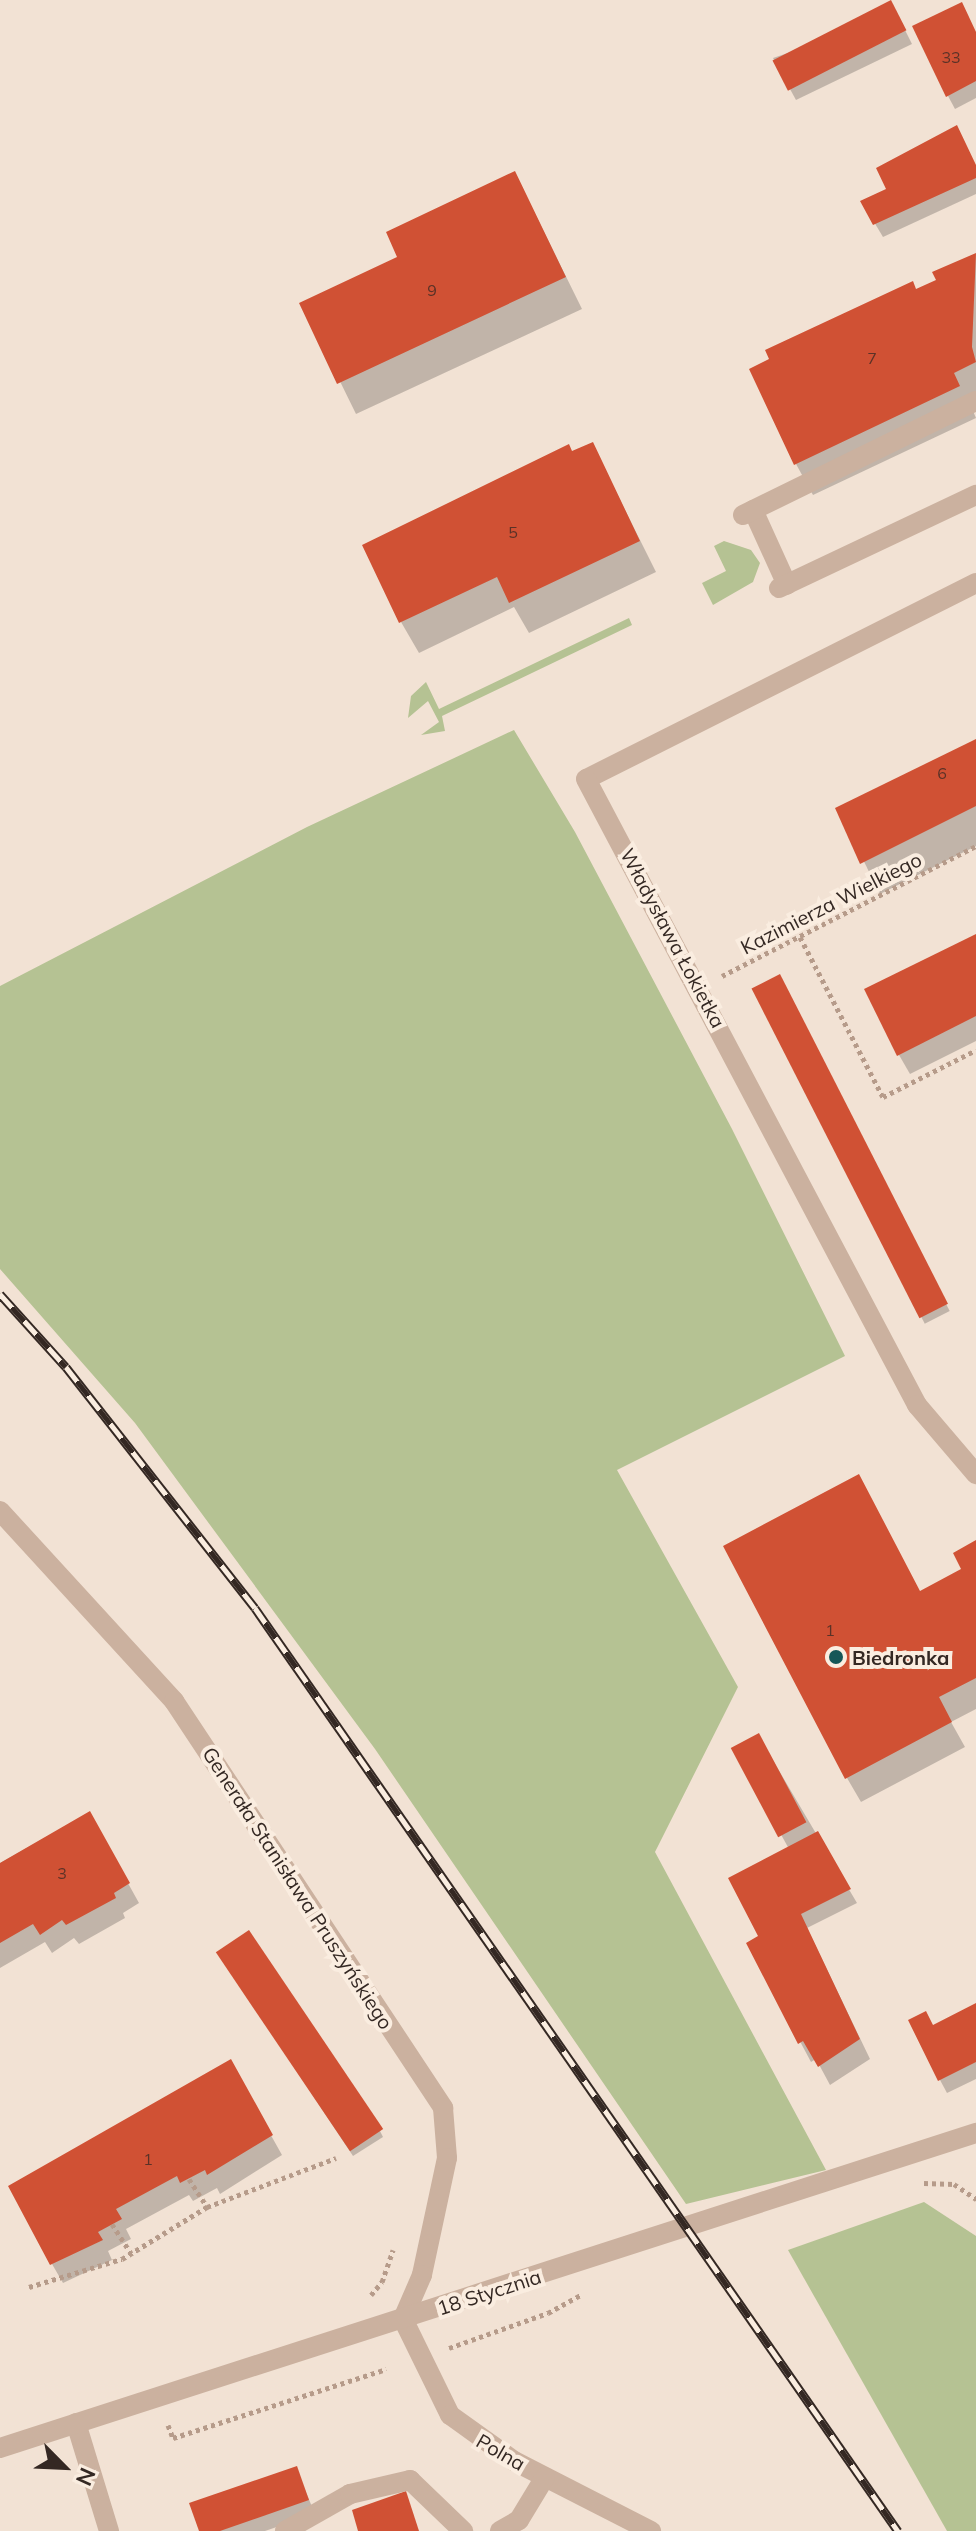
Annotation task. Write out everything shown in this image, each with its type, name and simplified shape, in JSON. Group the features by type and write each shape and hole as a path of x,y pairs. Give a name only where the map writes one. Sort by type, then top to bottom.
{"street":[{"path":"976,401 748,512 783,587 976,495"},
{"name":"Władysława Łokietka","path":"976,583 586,779 700,988 917,1405 976,1474"},
{"name":"Generała Stanisława Pruszyńskiego","path":"0,1511 174,1701 443,2108 447,2158 422,2275 403,2319"},
{"name":"18 Stycznia","path":"0,2448 976,2133"},
{"name":"Polna","path":"403,2319 450,2415 466,2431 545,2477 651,2531"},
{"path":"76,2423 109,2531"},
{"path":"500,2531 519,2520 545,2477"},
{"path":"285,2531 350,2494 410,2480 463,2531"}],"path":[{"name":"Kazimierza Wielkiego","path":"700,988 976,846"},
{"path":"800,937 883,1097 976,1050"},
{"path":"29,2287 131,2253 207,2207 336,2158"},
{"path":"189,2179 207,2207"},
{"path":"112,2224 131,2253"},
{"path":"366,2301 382,2282 396,2240"},
{"path":"164,2417 173,2438 386,2369"}],"green space":[{"path":"724,541 751,550 760,563 753,582 713,605 702,583 726,571 714,546"},
{"path":"629,618 632,625 442,716 445,731 421,735 439,722 428,701 408,718 411,696 426,682 439,709"},
{"path":"514,730 575,832 732,1129 845,1356 617,1470 738,1687 655,1852 826,2170 686,2204 375,1749 135,1423 0,1269 0,986 307,827"},
{"path":"924,2202 976,2236 976,2531 947,2531 788,2250"}],"building":[{"path":"891,0 906,30 788,91 772,60"},
{"path":"962,2 976,32 976,81 946,97 912,26"},
{"path":"957,125 976,165 976,178 873,225 860,201 886,189 876,168"},
{"path":"515,171 566,277 337,384 299,303 397,257 386,232"},
{"path":"976,253 972,347 976,362 954,373 960,386 794,465 749,369 769,359 765,350 913,281 916,289 936,280 932,272"},
{"path":"593,442 640,541 509,603 497,577 399,623 362,545 569,444 572,451"},
{"path":"976,739 976,806 860,864 835,808"},
{"path":"976,934 976,1016 897,1056 864,989"},
{"path":"780,974 948,1304 919,1318 751,989"},
{"path":"859,1474 920,1591 961,1569 953,1553 976,1540 976,1678 939,1697 952,1722 845,1779 723,1546"},
{"path":"759,1733 806,1822 778,1837 731,1748"},
{"path":"90,1811 130,1883 114,1893 116,1898 66,1925 62,1920 40,1935 33,1924 0,1943 0,1863"},
{"path":"818,1831 851,1889 801,1914 860,2039 818,2067 803,2041 798,2044 746,1943 758,1936 728,1878"},
{"path":"249,1930 383,2129 350,2151 216,1952"},
{"path":"976,2003 976,2062 938,2081 908,2020 926,2011 933,2025"},
{"path":"231,2059 273,2135 207,2175 205,2170 180,2183 177,2176 116,2209 122,2219 98,2232 103,2240 50,2265 8,2186"},
{"path":"297,2466 309,2500 220,2531 199,2531 189,2503"},
{"path":"406,2491 419,2531 358,2531 352,2510"}],"railway":[{"path":"0,1294 66,1367 255,1608 898,2531"}],"place":[{"name":"Biedronka","path":"836,1657"}]}
